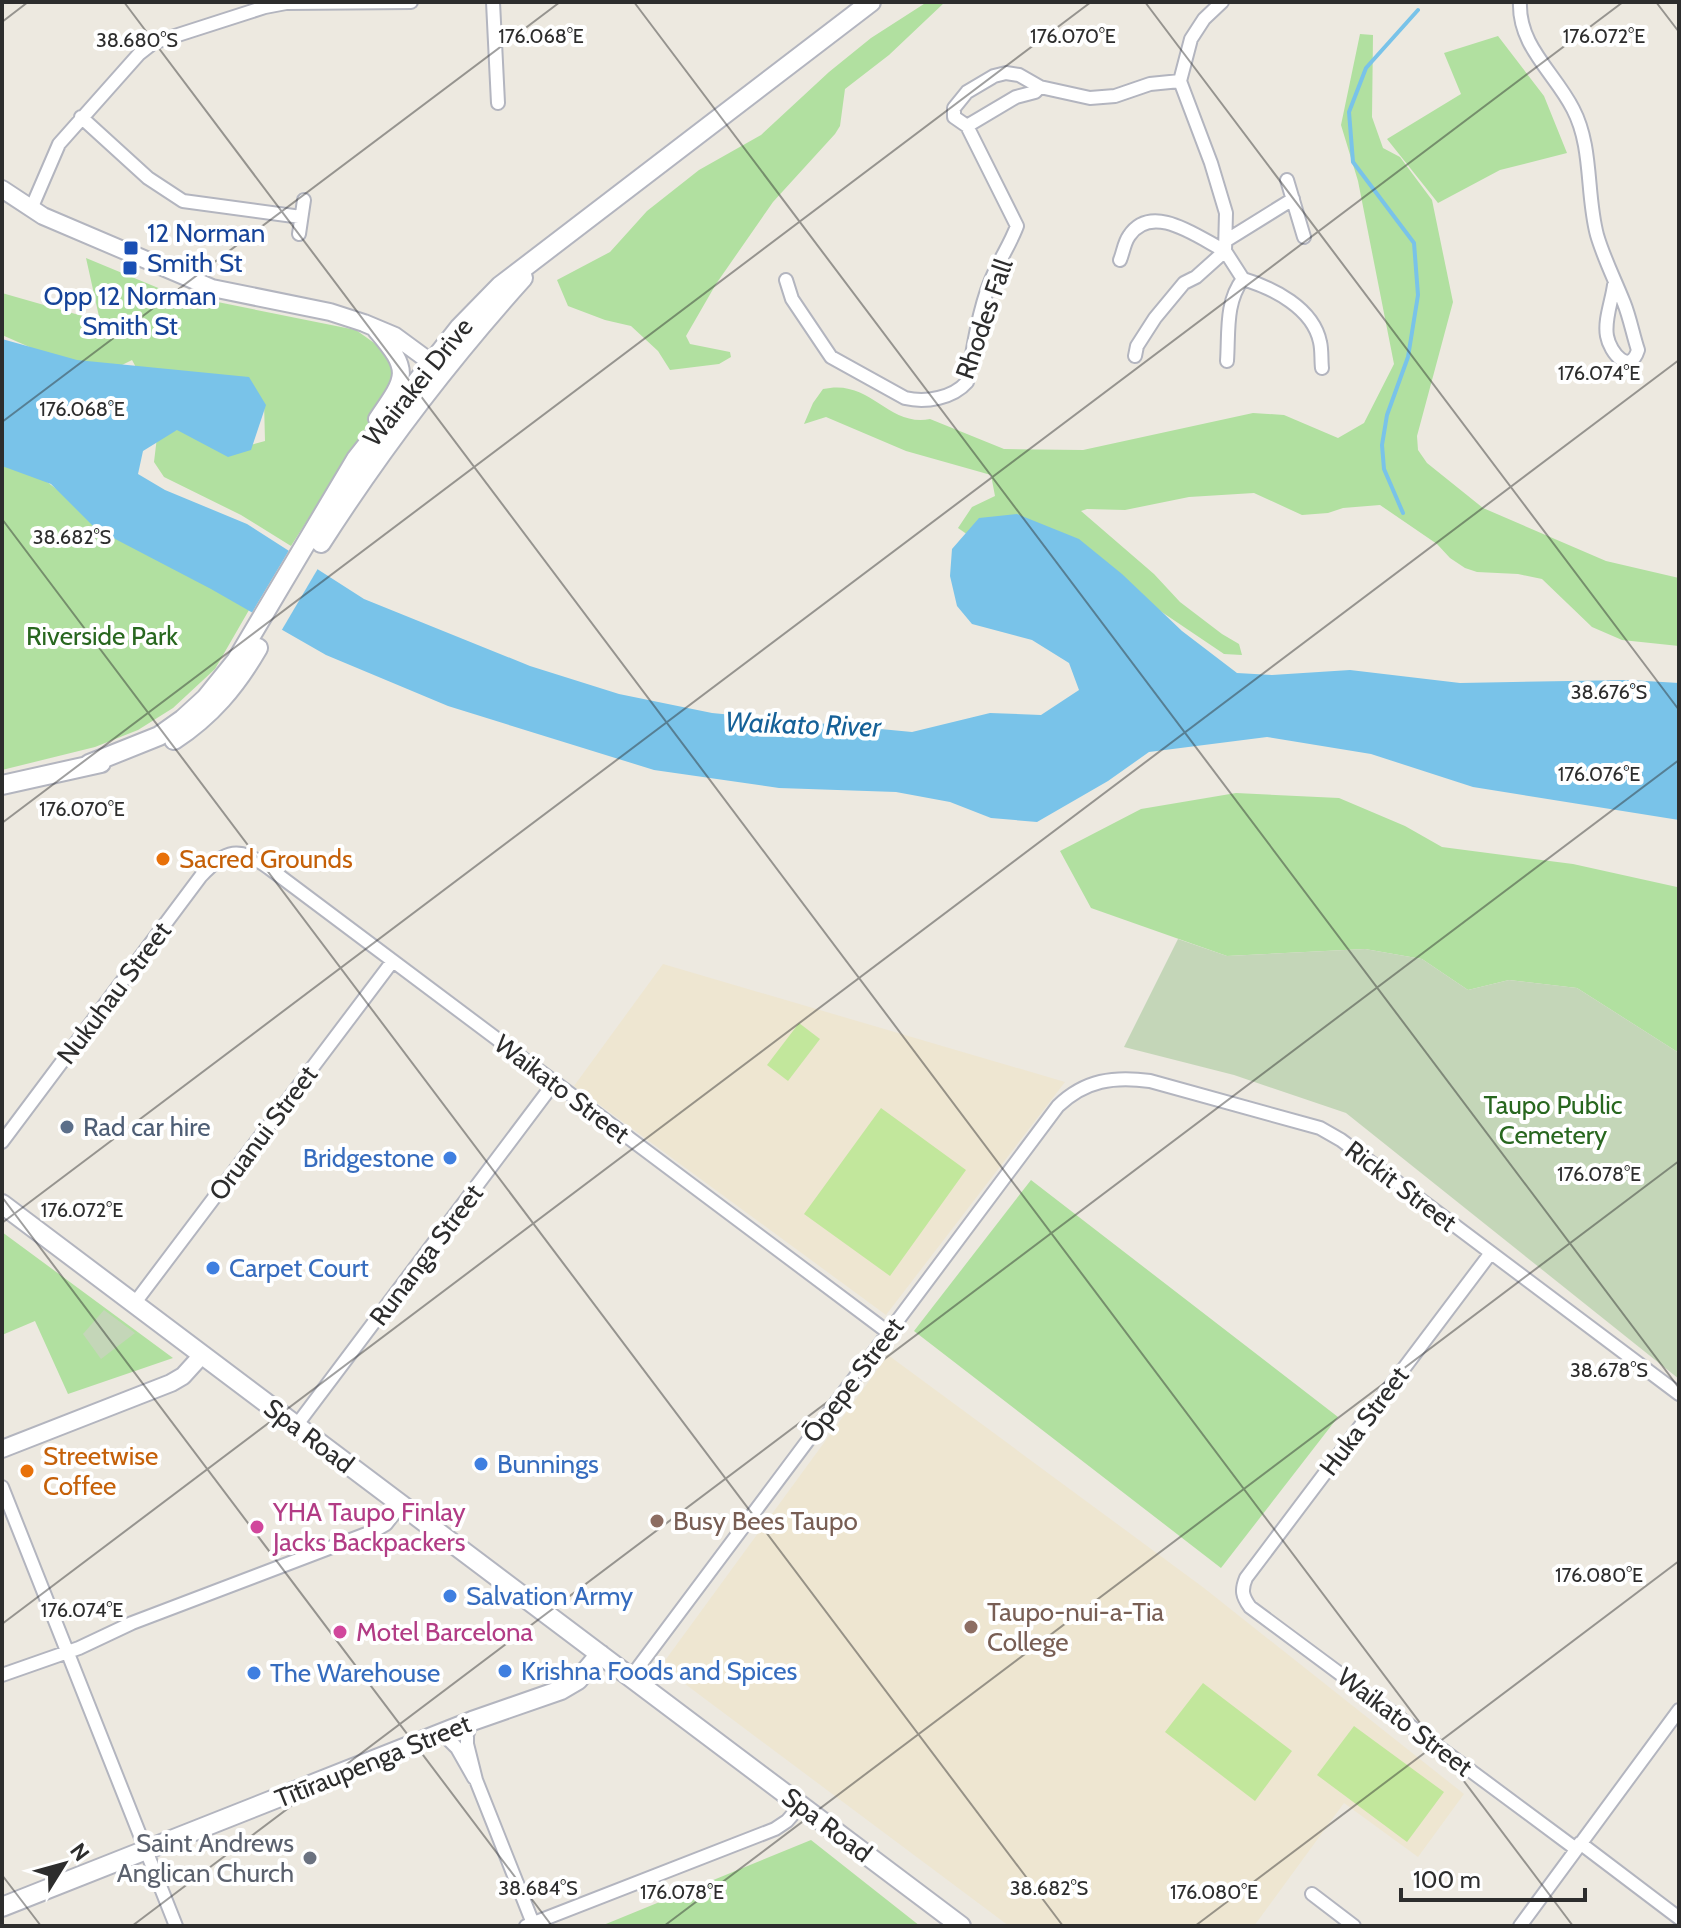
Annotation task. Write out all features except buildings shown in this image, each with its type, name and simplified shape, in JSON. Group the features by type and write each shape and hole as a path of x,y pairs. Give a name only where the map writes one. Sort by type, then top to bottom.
{"main road":[{"name":"Wairakei Drive","path":"311,548 356,459 557,241 871,2"},
{"name":"Wairakei Drive","path":"311,548 365,476 438,367"},
{"path":"2,785 143,754 170,743 193,727 233,687 264,626 311,548"},
{"name":"Spa Road","path":"2,1204 961,1926"},
{"name":"Tītīraupenga Street","path":"2,1907 472,1721 567,1687 581,1677 600,1654"}],"street":[{"path":"31,209 52,157 81,117 139,54 167,37 286,3 411,2"},
{"path":"493,2 498,103"},
{"path":"1222,2 1204,19 1191,39 1180,81 1226,213 1226,245 1243,279 1257,283 1301,309 1320,340 1322,368"},
{"path":"1520,2 1528,42 1560,85 1575,113 1583,138 1595,224 1638,350 1630,360 1615,356 1606,334 1614,285"},
{"path":"1040,87 1035,92 1016,97 967,126 954,117 954,108 967,92 994,76 1006,73 1019,75 1040,87 1090,98 1115,96 1150,84 1180,81"},
{"path":"81,117 148,178 183,201 301,217"},
{"name":"Rhodes Fall","path":"786,280 792,299 831,357 916,401 952,393 962,387 967,382 978,325 994,272 1017,226 967,126"},
{"path":"1287,180 1304,237"},
{"path":"2,189 31,209 212,288 330,312 395,336 438,367"},
{"path":"1135,356 1137,346 1155,318 1184,283 1196,277 1226,245 1293,199"},
{"path":"299,234 304,200"},
{"path":"1120,260 1129,235 1144,224 1159,221 1226,245"},
{"path":"1227,361 1230,301 1243,279"},
{"path":"356,459 365,437 388,404 402,376 398,357 374,328"},
{"name":"Waikato Street","path":"234,852 258,860 889,1333"},
{"name":"Nukuhau Street","path":"2,1142 201,876 218,859 234,852"},
{"name":"Oruanui Street","path":"134,1304 392,962"},
{"name":"Rickit Street","path":"1080,1088 1112,1079 1150,1081 1320,1128 1341,1140 1679,1394"},
{"name":"Runanga Street","path":"296,1426 554,1083"},
{"name":"Ōpepe Street","path":"631,1677 1058,1106 1080,1088"},
{"name":"Huka Street","path":"1242,1589 1246,1578 1490,1254"},
{"path":"2,1449 171,1383 183,1376 202,1355"},
{"path":"2,1487 176,1926"},
{"path":"2,1675 374,1531 386,1524 401,1505"},
{"name":"Waikato Street","path":"1242,1589 1243,1598 1250,1607 1679,1918"},
{"path":"1520,1926 1679,1710"},
{"path":"472,1721 467,1744 476,1780 531,1925 775,1829 801,1805"},
{"path":"442,1733 457,1748 476,1780"},
{"path":"1312,1894 1354,1926"}],"shaded area":[{"path":"663,964 1065,1082 886,1315 574,1086"},
{"name":"Taupo-nui-a-Tia College","path":"888,1355 1204,1588 1464,1794 1418,1857 1344,1803 1254,1926 1009,1926 661,1666"}],"green space":[{"path":"927,2 945,2 889,55 845,89 840,126 835,134 773,202 716,284 686,336 690,344 730,352 731,357 719,364 670,370 658,351 631,326 568,306 557,280 610,252 647,211 699,170 761,135 871,38"},
{"path":"1360,34 1373,35 1372,117 1383,148 1400,157 1432,200 1453,302 1417,436 1418,450 1427,463 1483,508 1606,561 1679,578 1679,646 1622,640 1592,627 1542,579 1465,568 1437,544 1380,505 1302,515 1254,493 1189,497 1125,510 1081,511 1154,574 1180,602 1239,644 1242,655 1224,654 1061,544 981,544 958,528 972,507 995,496 991,475 906,451 826,417 804,424 823,389 840,387 867,396 902,416 915,420 930,419 1004,449 1083,450 1253,413 1284,415 1338,438 1364,423 1394,364 1358,181 1341,125"},
{"path":"1498,36 1544,96 1567,153 1500,170 1438,203 1387,139 1461,94 1444,53"},
{"path":"86,258 168,292 356,330 391,355 396,375 291,546 241,515 164,477 154,462 157,437 188,426 247,446 265,441 264,402 144,382 132,360 98,377 2,335 2,293 100,321"},
{"name":"Riverside Park","path":"2,449 88,512 249,610 215,669 173,708 138,730 95,747 2,770"},
{"path":"1236,793 1339,798 1405,826 1442,847 1573,864 1679,888 1679,1053 1577,988 1509,980 1468,990 1422,959 1365,949 1227,956 1091,908 1060,851 1141,809"},
{"name":"Taupo Public Cemetery","path":"1178,939 1227,956 1365,949 1422,959 1468,990 1509,980 1577,988 1679,1053 1679,1379 1346,1113 1234,1075 1124,1047"},
{"path":"799,1023 820,1039 788,1081 767,1065"},
{"path":"881,1108 966,1170 890,1276 804,1214"},
{"path":"1031,1180 1338,1417 1221,1568 914,1331"},
{"path":"2,1232 173,1358 68,1394 35,1321 2,1335"},
{"path":"104,1310 135,1333 101,1359 83,1334"},
{"path":"1203,1683 1292,1751 1255,1801 1165,1732"},
{"path":"1354,1726 1444,1792 1407,1842 1317,1775"},
{"path":"811,1840 920,1926 601,1926"}],"water":[{"name":"Waikato River","path":"2,339 77,360 249,377 266,405 251,450 228,457 177,430 143,451 138,474 165,490 247,524 364,599 530,666 619,694 712,713 912,732 990,713 1041,715 1079,690 1069,663 1032,640 972,624 957,606 950,576 952,549 979,518 1017,514 1079,539 1122,574 1182,631 1237,673 1272,675 1350,670 1460,683 1629,680 1679,683 1679,820 1473,787 1371,754 1267,737 1149,752 1108,781 1037,822 991,818 950,802 896,792 779,788 654,770 448,706 326,655 211,589 96,529 51,484 2,466"}],"pier":[{"path":"291,547 320,565 280,633 250,616"}],"waterway":[{"path":"1403,513 1384,469 1382,445 1387,415 1408,357 1418,295 1414,243 1353,162 1349,112 1366,68 1418,10"}],"place":[{"name":"12 Norman Smith St","path":"131,248"},
{"name":"Opp 12 Norman Smith St","path":"130,268"},
{"name":"Sacred Grounds","path":"163,859"},
{"name":"Rad car hire","path":"67,1127"},
{"name":"Bridgestone","path":"450,1158"},
{"name":"Carpet Court","path":"213,1268"},
{"name":"Bunnings","path":"481,1464"},
{"name":"Streetwise Coffee","path":"27,1471"},
{"name":"Busy Bees Taupo","path":"657,1521"},
{"name":"YHA Taupo Finlay Jacks Backpackers","path":"257,1527"},
{"name":"Salvation Army","path":"450,1596"},
{"name":"Taupo-nui-a-Tia College","path":"971,1627"},
{"name":"Motel Barcelona","path":"340,1632"},
{"name":"Krishna Foods and Spices","path":"505,1671"},
{"name":"The Warehouse","path":"254,1673"},
{"name":"Saint Andrews Anglican Church","path":"310,1858"}]}
